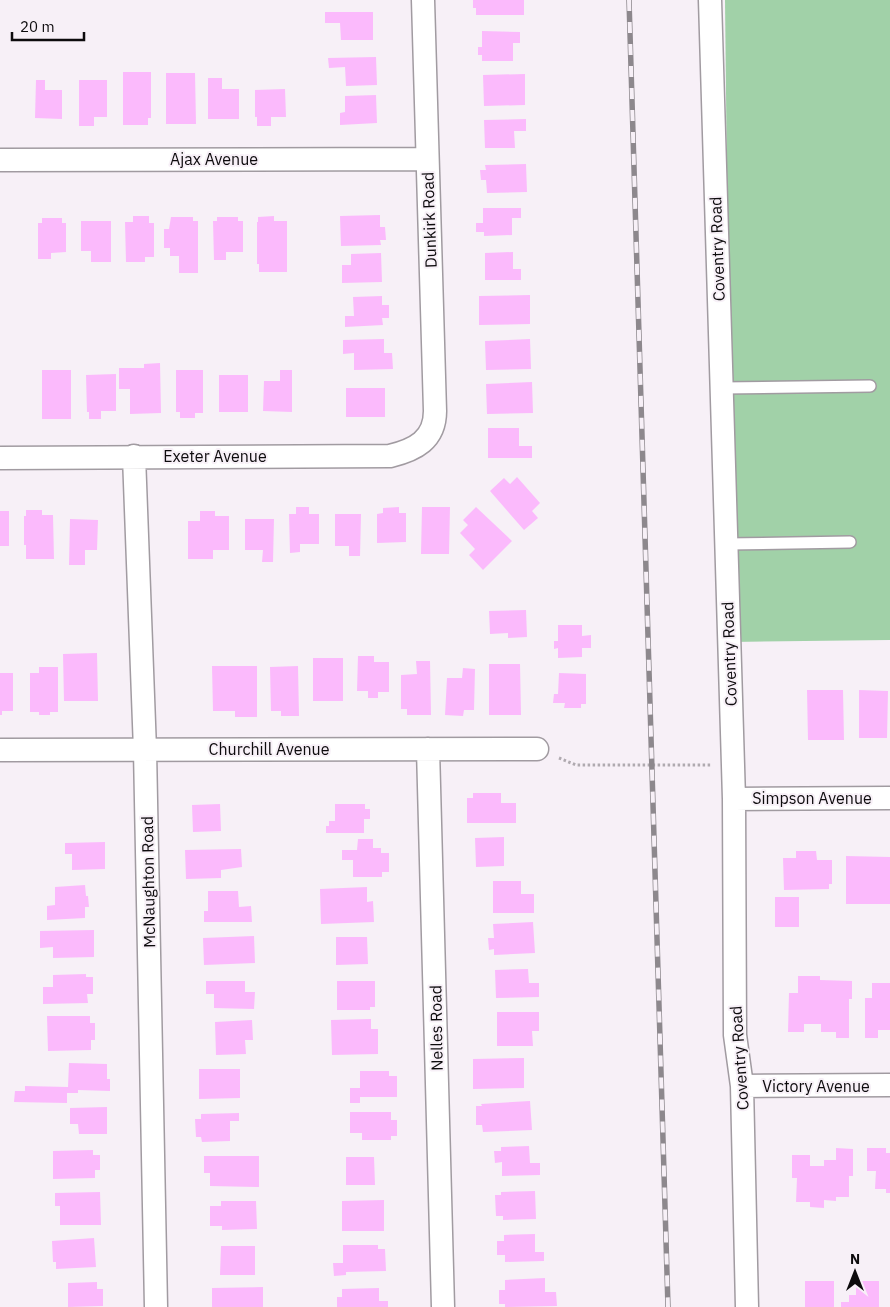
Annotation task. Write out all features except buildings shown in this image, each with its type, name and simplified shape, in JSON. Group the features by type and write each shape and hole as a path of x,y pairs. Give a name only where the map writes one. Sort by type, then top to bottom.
{"street":[{"name":"Dunkirk Road","path":"423,0 435,414 433,425 426,438"},
{"name":"Coventry Road","path":"710,0 734,799 735,1035 742,1086 748,1307"},
{"name":"Ajax Avenue","path":"0,160 427,159"},
{"name":"Exeter Avenue","path":"0,458 390,456 408,452 426,438"},
{"name":"McNaughton Road","path":"134,456 145,750 156,1307"},
{"name":"Nelles Road","path":"428,749 443,1307"},
{"name":"Churchill Avenue","path":"0,750 538,749"},
{"name":"Simpson Avenue","path":"734,799 890,798"},
{"name":"Victory Avenue","path":"742,1086 890,1085"}],"lane":[{"path":"722,388 870,386"},
{"path":"726,544 850,542"}],"path":[{"path":"538,749 576,765 733,765"}],"green space":[{"path":"725,0 890,0 890,640 732,642"}],"railway":[{"path":"629,0 668,1307"}]}
